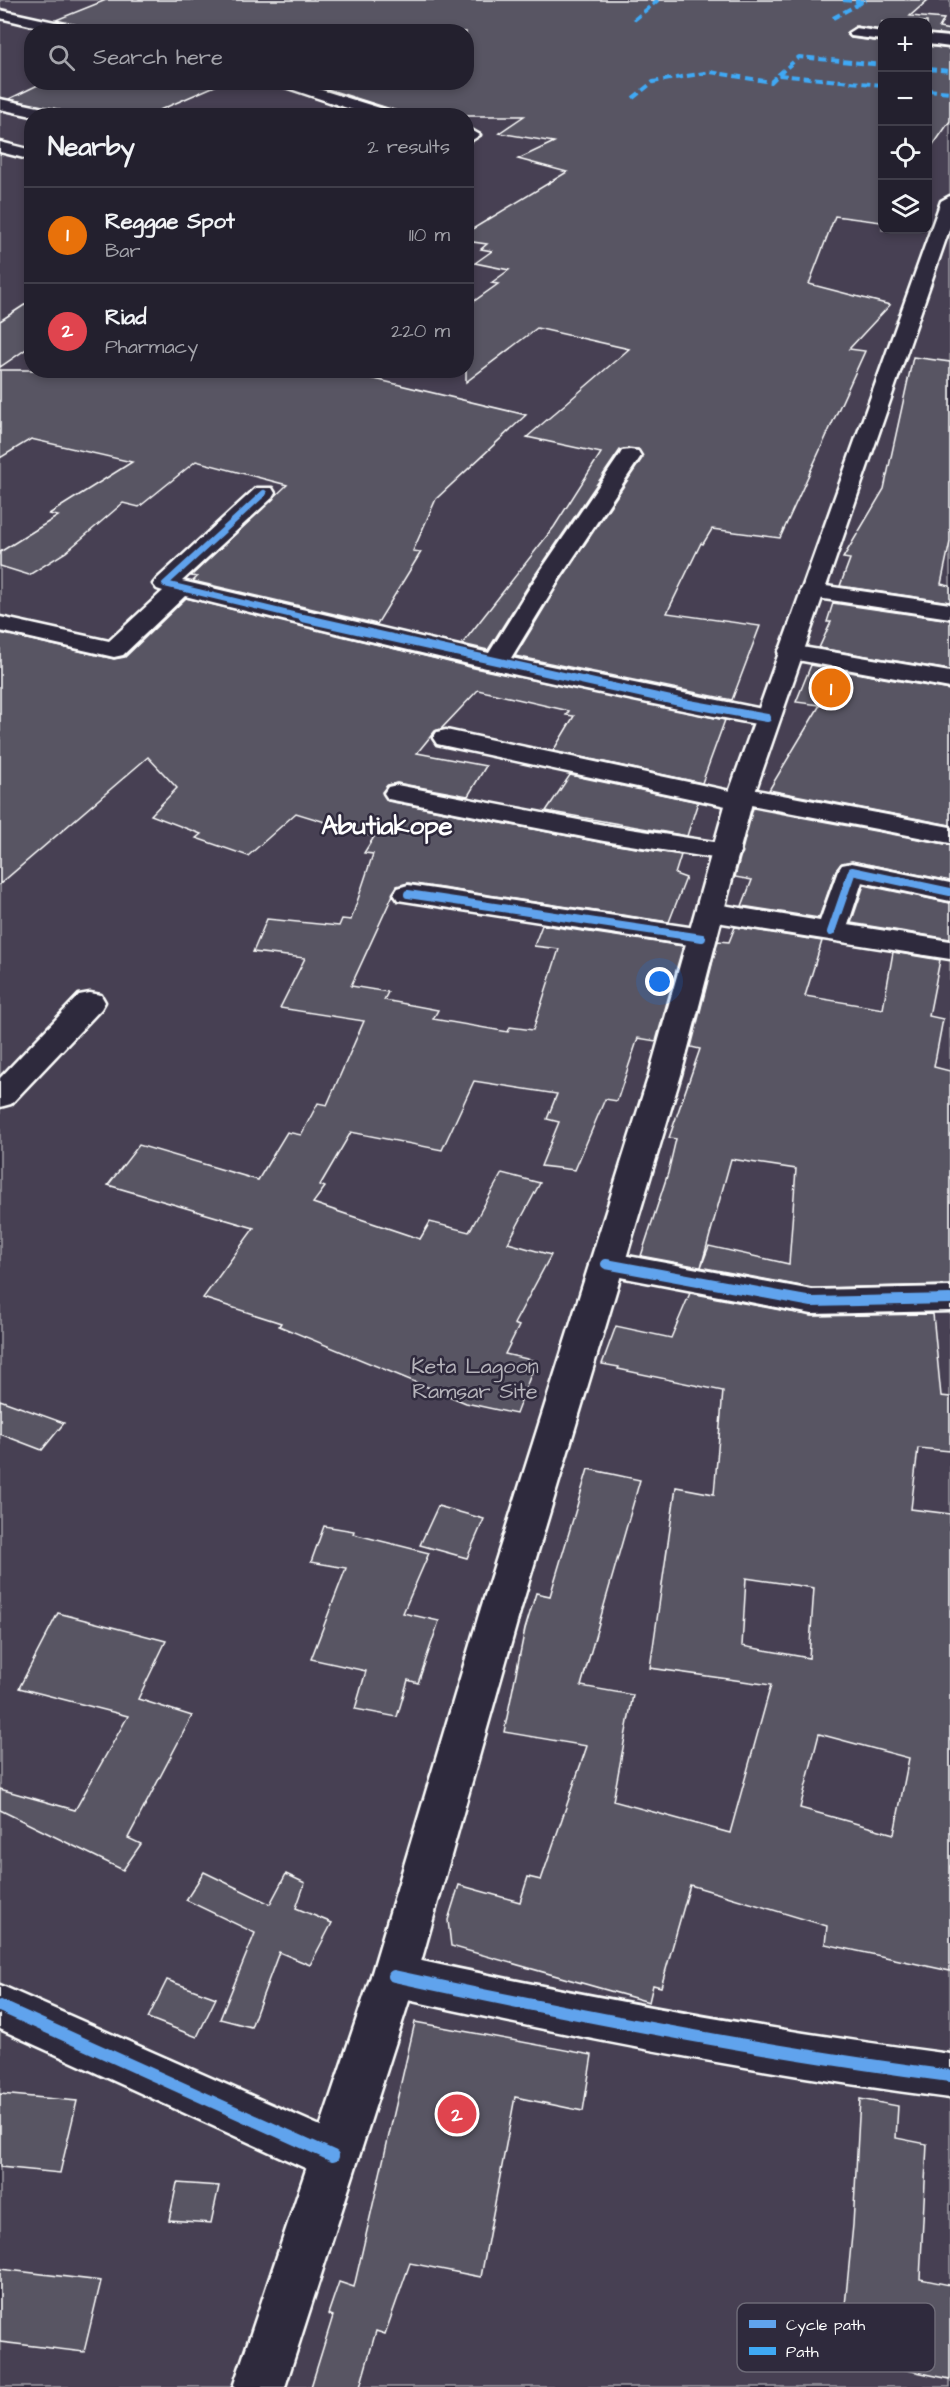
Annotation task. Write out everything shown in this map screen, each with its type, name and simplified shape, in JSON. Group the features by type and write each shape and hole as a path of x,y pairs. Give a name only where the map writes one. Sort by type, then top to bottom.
{"street":[{"path":"0,14 45,24"},
{"path":"856,33 878,36"},
{"path":"932,40 950,42"},
{"path":"304,90 364,108"},
{"path":"0,105 24,110"},
{"path":"0,147 24,153"},
{"path":"259,2387 394,1976 501,1608 665,1075 741,798 790,652 950,201"},
{"path":"497,661 547,579 630,456"},
{"path":"264,493 165,584 286,616 684,703 767,718"},
{"path":"0,624 114,650 180,588"},
{"path":"812,591 950,611"},
{"path":"790,652 950,680"},
{"path":"446,738 741,798 950,835"},
{"path":"397,793 604,833 727,852"},
{"path":"831,932 852,871 950,892"},
{"path":"408,894 706,925 831,932 950,950"},
{"path":"0,1097 90,1002"},
{"path":"606,1264 812,1302 950,1299"},
{"path":"394,1976 660,2032 862,2066 950,2076"},
{"path":"0,2006 333,2156"}],"green space":[{"name":"Keta Lagoon Ramsar Site","path":"0,0 950,0 950,2387 0,2387"}],"building":[{"path":"106,0 928,0 910,16 944,19 939,28 950,30 950,35 932,33 932,18 878,18 878,29 856,26 846,33 851,38 878,41 878,222 835,216 809,284 890,305 849,349 865,351 780,538 712,529 703,544 701,543 667,613 760,626 732,700 515,656 561,580 643,457 638,449 620,450 533,578 488,650 462,644 554,527 601,453 527,437 629,349 537,328 474,376 474,301 498,284 491,283 509,270 475,263 492,251 481,249 487,244 474,242 474,228 567,172 518,159 554,142 499,133 524,116 474,116 474,108 387,108 330,90 474,90 474,24 73,24 56,20"},
{"path":"932,47 950,49 950,121 932,147"},
{"path":"28,90 206,90 164,108 48,108 9,99"},
{"path":"24,305 24,350 0,367 0,321"},
{"path":"913,357 950,362 950,542 941,584 950,586 950,602 840,586 850,559 843,558 884,489"},
{"path":"0,370 24,370 24,378 371,378 526,415 436,499 413,551 421,552 377,624 193,581 197,577 191,576 287,485 196,461 139,507 123,503 66,552 29,575 0,566 0,552 58,516 49,514 132,462 31,439 0,458"},
{"path":"186,598 474,668 725,720 702,783 553,751 574,716 566,715 569,711 478,690 441,729 435,731 417,753 486,766 468,796 397,783 388,785 382,792 388,801 604,843 681,855 675,874 686,878 669,922 408,883 397,886 351,986 388,992 384,1000 438,1010 433,1019 508,1032 510,1027 533,1030 559,949 534,946 542,925 683,946 656,1041 638,1038 617,1101 605,1099 575,1170 541,1166 559,1122 547,1119 557,1094 474,1081 442,1150 351,1132 320,1185 325,1187 313,1203 420,1239 430,1222 469,1232 502,1173 540,1183 508,1243 551,1255 514,1324 519,1326 505,1354 536,1361 516,1414 466,1403 279,1326 281,1323 203,1298 254,1228 108,1185 139,1145 258,1180 287,1132 301,1135 318,1103 327,1105 364,1021 280,1008 305,958 253,952 267,919 339,926 342,919 351,920 373,854 364,853 374,837 296,813 248,856 196,838 201,834 151,815 177,788 148,757 0,884 0,633 114,659 125,657"},
{"path":"833,603 950,620 950,670 819,648 831,622 827,622"},
{"path":"811,665 950,690 950,825 769,790 820,705 796,702"},
{"path":"570,775 698,802 687,836 546,811"},
{"path":"753,808 950,845 950,881 852,861 842,863 836,870 819,918 742,906 752,880 735,877"},
{"path":"864,885 950,903 950,939 851,923"},
{"path":"735,927 822,941 805,996 883,1009 893,952 940,960 929,1016 943,1019 934,1067 950,1071 950,1285 812,1288 641,1256 668,1173 676,1139 669,1138 700,1049 691,1047 718,941 729,942","holes":["731,1159 796,1169 789,1264 709,1246 701,1267"]},
{"path":"690,1293 812,1316 933,1314 941,1396 950,1397 950,1451 918,1448 911,1509 950,1514 950,1971 825,1944 827,1926 690,1885 661,1987 653,1985 649,2002 451,1946 448,1920 459,1885 520,1902 528,1877 541,1880 587,1746 504,1732 525,1629 536,1593 550,1596 588,1469 640,1480 581,1686 633,1695 613,1801 730,1833 771,1685 650,1668 676,1487 714,1494 723,1391 602,1364 616,1326 671,1338","holes":["746,1578 814,1588 809,1658 742,1646","819,1734 909,1758 894,1834 800,1808"]},
{"path":"0,1400 64,1423 42,1450 0,1434"},
{"path":"438,1506 484,1519 467,1558 420,1545"},
{"path":"324,1526 354,1531 353,1534 429,1553 403,1613 439,1621 418,1683 408,1680 397,1717 355,1709 366,1671 311,1659 346,1568 311,1562"},
{"path":"58,1613 166,1641 138,1699 192,1716 128,1838 141,1844 123,1870 0,1810 0,1789 75,1810 128,1716 19,1688"},
{"path":"204,1872 270,1904 286,1874 305,1883 296,1908 332,1923 310,1965 279,1952 251,2027 220,2019 255,1933 186,1900"},
{"path":"167,1980 216,1998 197,2037 148,2018"},
{"path":"415,2022 592,2055 583,2111 515,2097 481,2277 410,2263 385,2334 376,2331 360,2387 311,2387 333,2316 328,2314 339,2282 354,2287"},
{"path":"0,2094 77,2101 60,2173 0,2167"},
{"path":"860,2099 898,2106 896,2138 927,2144 920,2279 950,2285 950,2379 917,2372 935,2372 935,2303 845,2303 853,2225"},
{"path":"177,2183 219,2186 211,2223 169,2220"},
{"path":"0,2269 101,2281 84,2352 0,2342"}],"marked path":[{"path":"634,20 658,0"},
{"path":"843,0 864,2"},
{"path":"833,18 866,0"},
{"path":"778,75 799,57 878,65"},
{"path":"932,69 950,71"},
{"path":"633,98 653,82 710,72 771,82 778,75 878,85"},
{"path":"932,90 950,92"}],"cycle path":[{"path":"264,493 165,584 381,637 684,703 767,718"},
{"path":"831,932 852,871 950,892"},
{"path":"408,894 702,938"},
{"path":"606,1264 812,1302 950,1299"},
{"path":"394,1976 532,2006 740,2046 950,2076"},
{"path":"0,2006 333,2156"}],"place":[{"name":"Reggae Spot","path":"831,688"},
{"name":"Riad","path":"457,2114"}],"district":[{"name":"Abutiakope","path":"387,826"}]}
